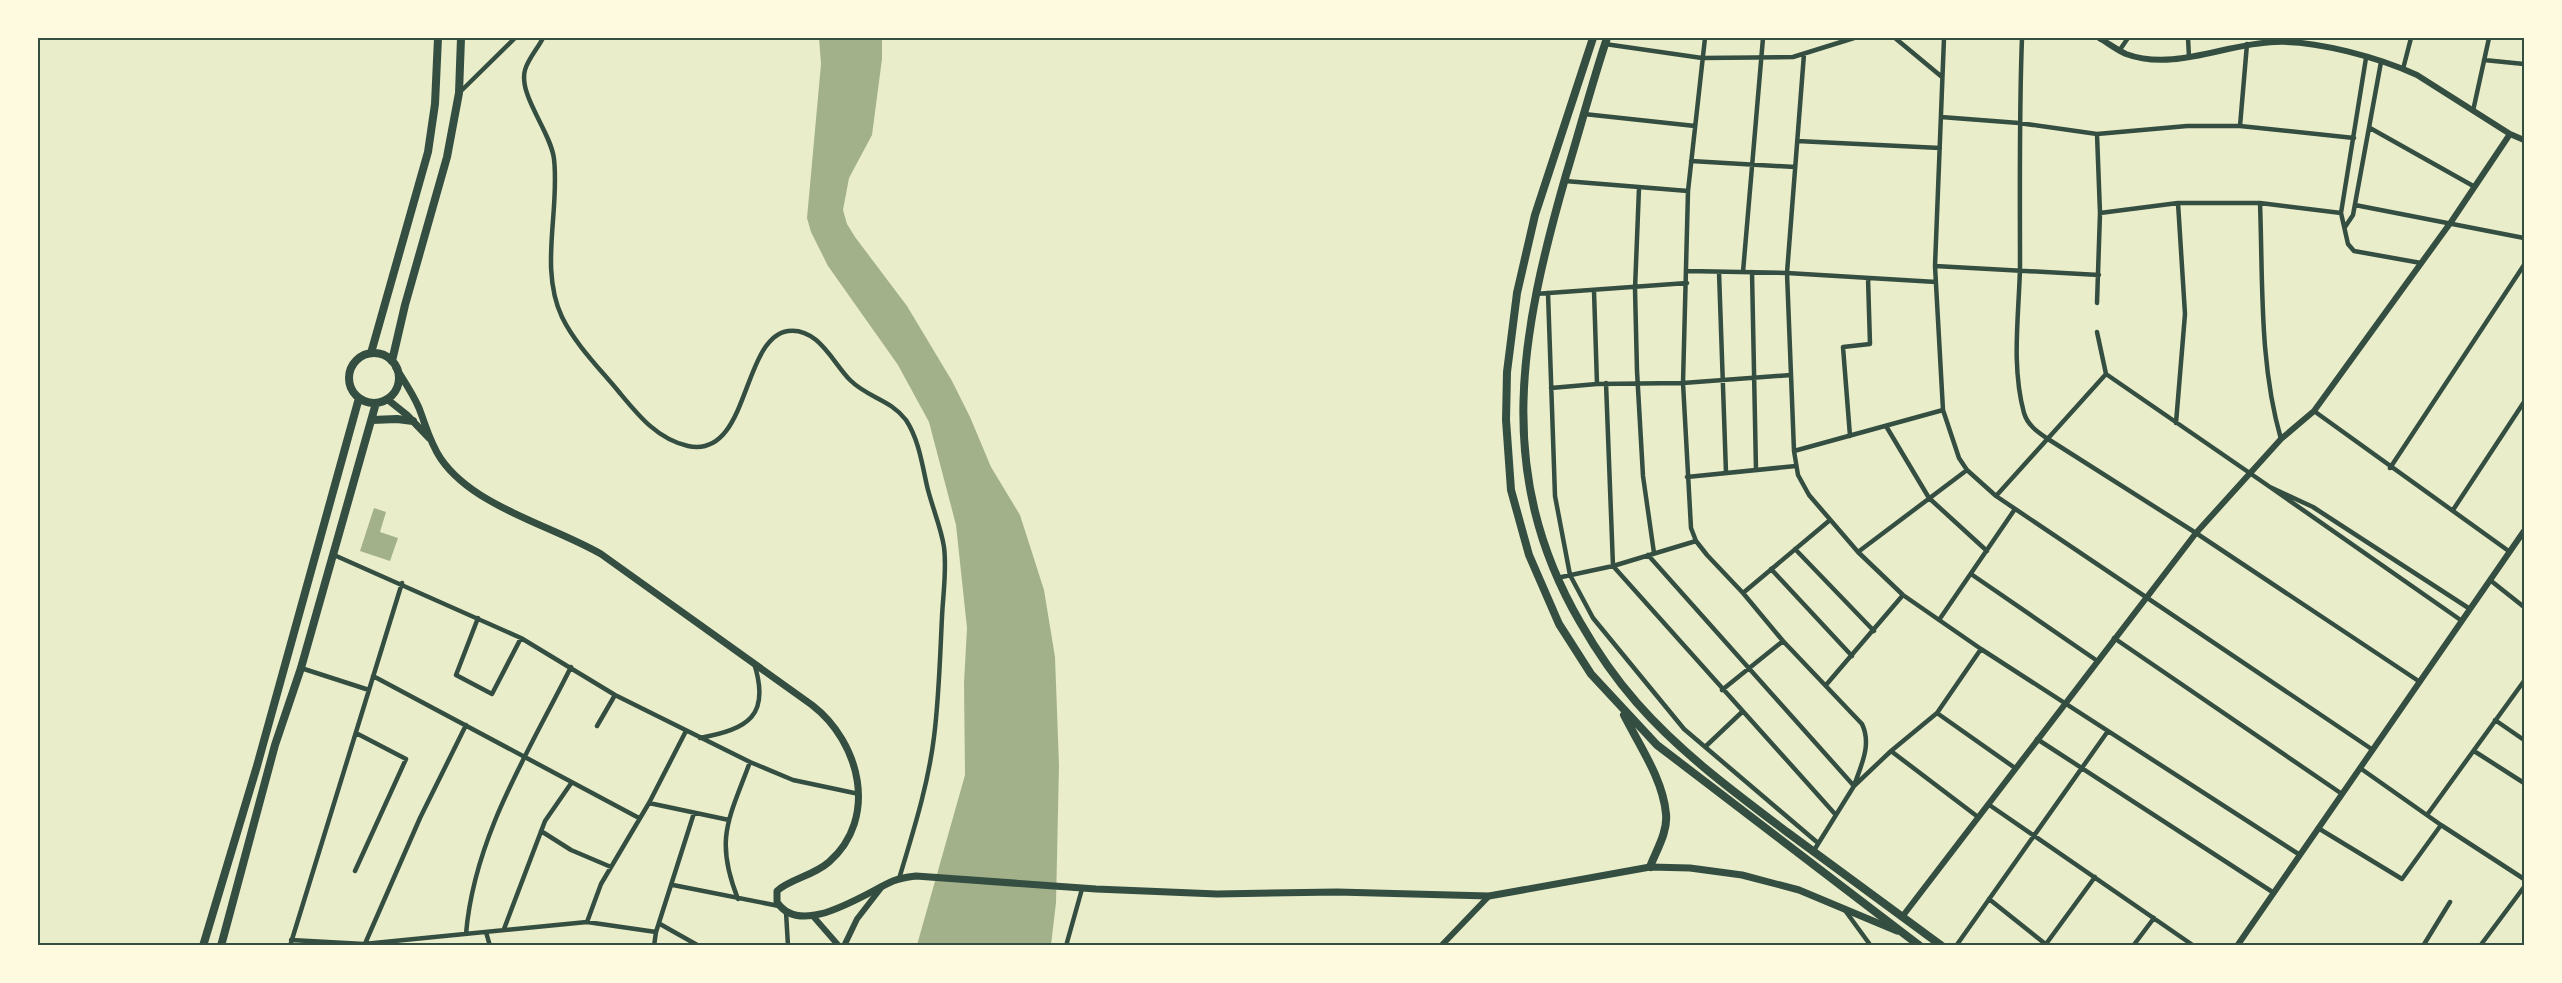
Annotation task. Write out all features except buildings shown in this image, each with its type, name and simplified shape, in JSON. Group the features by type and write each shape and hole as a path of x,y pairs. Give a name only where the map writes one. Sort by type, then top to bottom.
{"main road":[{"path":"371,353 428,152 435,104 438,38"},
{"path":"429,438 417,405 394,364 386,356 371,353 363,356 351,368 350,384 359,398 376,403 387,399 398,382 394,364 405,305 440,185 459,93 461,38"},
{"path":"1593,38 1535,215 1516,304 1507,372 1506,420 1511,490 1529,555 1559,624 1592,674 1657,745 1920,945"},
{"path":"1606,41 1535,294 1525,363 1522,418 1526,468 1539,530 1557,578 1598,653 1636,702 1698,764 1813,852 1942,945"},
{"path":"203,945 257,766 359,398"},
{"path":"387,399 429,438 451,472 471,490 601,555 753,662 829,720 848,747 855,768 859,795 856,819 841,849 818,871 778,889 776,898 779,906 786,912 797,916 835,910 899,879 921,876 1079,888 1217,894 1337,892 1489,896 1650,867 1699,869 1742,875 1799,890 1905,934"},
{"path":"221,945 275,745 301,668 376,403"},
{"path":"372,420 396,418 413,421"},
{"path":"1621,708 1658,784 1666,815 1663,836 1650,867"},
{"path":"1857,897 1863,888"}],"street":[{"path":"459,93 515,38"},
{"path":"543,38 528,63 524,80 553,153 554,205 551,257 555,297 562,318 573,336 638,416 655,431 680,443 697,447 712,443 726,430 741,403 765,349 777,335 790,331 804,334 820,343 853,382 862,390 888,402 913,432 941,532 945,569 934,737 917,819 899,879"},
{"path":"1705,38 1688,191 1683,382 1691,528 1696,541 1783,641 1857,718 1865,731 1864,756 1854,786"},
{"path":"1743,272 1763,38"},
{"path":"1606,41 1702,58 1762,58 1792,57 1854,38"},
{"path":"1895,38 1942,77"},
{"path":"1944,38 1935,266 1943,410 1953,445 1968,470 1996,496 2373,750"},
{"path":"2022,38 2019,123 2020,270 2016,333 2022,402 2028,422 2048,439 2196,533 2420,682"},
{"path":"2099,38 2119,51 2145,58 2189,57 2247,44 2298,42 2366,58 2403,69 2510,134 2524,140"},
{"path":"2119,51 2128,38"},
{"path":"2188,38 2189,57"},
{"path":"2403,69 2411,38"},
{"path":"2473,111 2489,38"},
{"path":"2240,126 2247,44"},
{"path":"1804,54 1787,273 1794,450 1796,466 1803,486 1858,552 1903,595 1981,649 2300,855"},
{"path":"2366,58 2341,213 2348,244 2354,250 2421,263"},
{"path":"2484,60 2524,64"},
{"path":"2345,227 2352,220 2381,62"},
{"path":"1584,114 1695,126"},
{"path":"1941,117 2019,123 2097,134 2187,126 2240,126 2354,138"},
{"path":"2370,128 2475,187"},
{"path":"2097,134 2100,213 2097,303"},
{"path":"1902,917 2096,660 2196,533 2248,473 2281,439 2314,411 2451,222 2510,134"},
{"path":"1797,141 1940,148"},
{"path":"1691,161 1795,167"},
{"path":"1565,181 1688,191"},
{"path":"1639,188 1635,289 1643,476 1651,554 1748,668 1854,786"},
{"path":"2100,213 2178,203 2260,203 2341,213"},
{"path":"2176,423 2185,314 2178,203"},
{"path":"2260,203 2266,365 2271,404 2281,439"},
{"path":"2355,205 2524,238"},
{"path":"2390,468 2524,265"},
{"path":"1935,266 2099,275"},
{"path":"1687,271 1787,273 1936,282"},
{"path":"1719,272 1726,473"},
{"path":"1752,272 1756,378 1756,470"},
{"path":"1850,436 1844,347 1870,344 1868,278"},
{"path":"1535,294 1635,289 1687,283"},
{"path":"1594,291 1597,384"},
{"path":"1548,293 1555,496 1570,575 1593,618 1684,729 1818,843"},
{"path":"2097,332 2106,374 2248,473 2270,487 2313,507 2470,609"},
{"path":"1996,496 2106,374"},
{"path":"1551,388 1640,381 1683,382 1791,375"},
{"path":"1606,383 1613,566 1835,814"},
{"path":"2453,510 2524,402"},
{"path":"1794,450 1943,410"},
{"path":"2314,411 2390,468 2510,552"},
{"path":"1886,426 1929,498 1987,551"},
{"path":"1687,477 1796,466"},
{"path":"1858,552 1968,470"},
{"path":"2270,487 2281,497 2462,621"},
{"path":"1939,620 2015,509"},
{"path":"1743,593 1830,520"},
{"path":"2237,945 2524,531"},
{"path":"1557,578 1613,566 1696,541"},
{"path":"1795,549 1874,631"},
{"path":"334,555 402,583 521,638 615,695 750,762 793,780 859,795"},
{"path":"1771,569 1852,656"},
{"path":"1971,574 2096,660"},
{"path":"2490,580 2524,607"},
{"path":"402,583 291,943 364,944 587,922 656,932"},
{"path":"1826,685 1903,595"},
{"path":"478,618 456,675 492,694 521,638"},
{"path":"2114,638 2342,794"},
{"path":"1722,690 1783,641"},
{"path":"1813,852 1854,786 1891,751 1937,713 1981,649"},
{"path":"700,738 725,733 750,718 759,703 761,692 753,662"},
{"path":"466,934 469,904 484,844 571,667"},
{"path":"301,668 369,690"},
{"path":"374,676 639,818"},
{"path":"2427,815 2524,681"},
{"path":"597,726 615,695"},
{"path":"1705,747 1742,712"},
{"path":"1937,713 2016,768"},
{"path":"2495,720 2524,740"},
{"path":"364,944 420,818 466,725"},
{"path":"587,922 600,884 649,803 686,731"},
{"path":"1956,945 2108,731"},
{"path":"355,871 406,759 356,733"},
{"path":"2037,739 2274,893"},
{"path":"1891,751 1978,817"},
{"path":"2474,751 2524,783"},
{"path":"738,899 724,856 729,820 750,762"},
{"path":"2360,768 2441,825 2524,879"},
{"path":"504,929 541,831 572,782"},
{"path":"649,803 729,820"},
{"path":"1988,804 2194,945"},
{"path":"654,945 656,932 673,885 694,813"},
{"path":"2318,828 2402,879 2441,825"},
{"path":"541,831 571,850 610,867"},
{"path":"1989,899 2047,945 2095,877"},
{"path":"673,885 779,906"},
{"path":"844,945 857,919 883,886"},
{"path":"1066,945 1079,888"},
{"path":"2480,945 2524,888"},
{"path":"1441,945 1489,896"},
{"path":"2423,945 2450,902"},
{"path":"1843,909 1871,945"},
{"path":"786,912 788,945"},
{"path":"812,915 839,945"},
{"path":"2133,945 2154,918"},
{"path":"660,924 699,945"},
{"path":"486,932 490,945"}],"shaded area":[{"path":"819,38 882,38 882,59 872,135 849,178 843,210 847,224 907,306 952,381 991,467 1020,515 1044,590 1055,657 1059,765 1056,903 1051,945 917,945 965,775 964,683 967,628 956,525 929,422 898,365 828,266 811,232 807,218 821,64"},
{"path":"374,508 386,512 380,532 398,538 390,561 360,551"}]}
